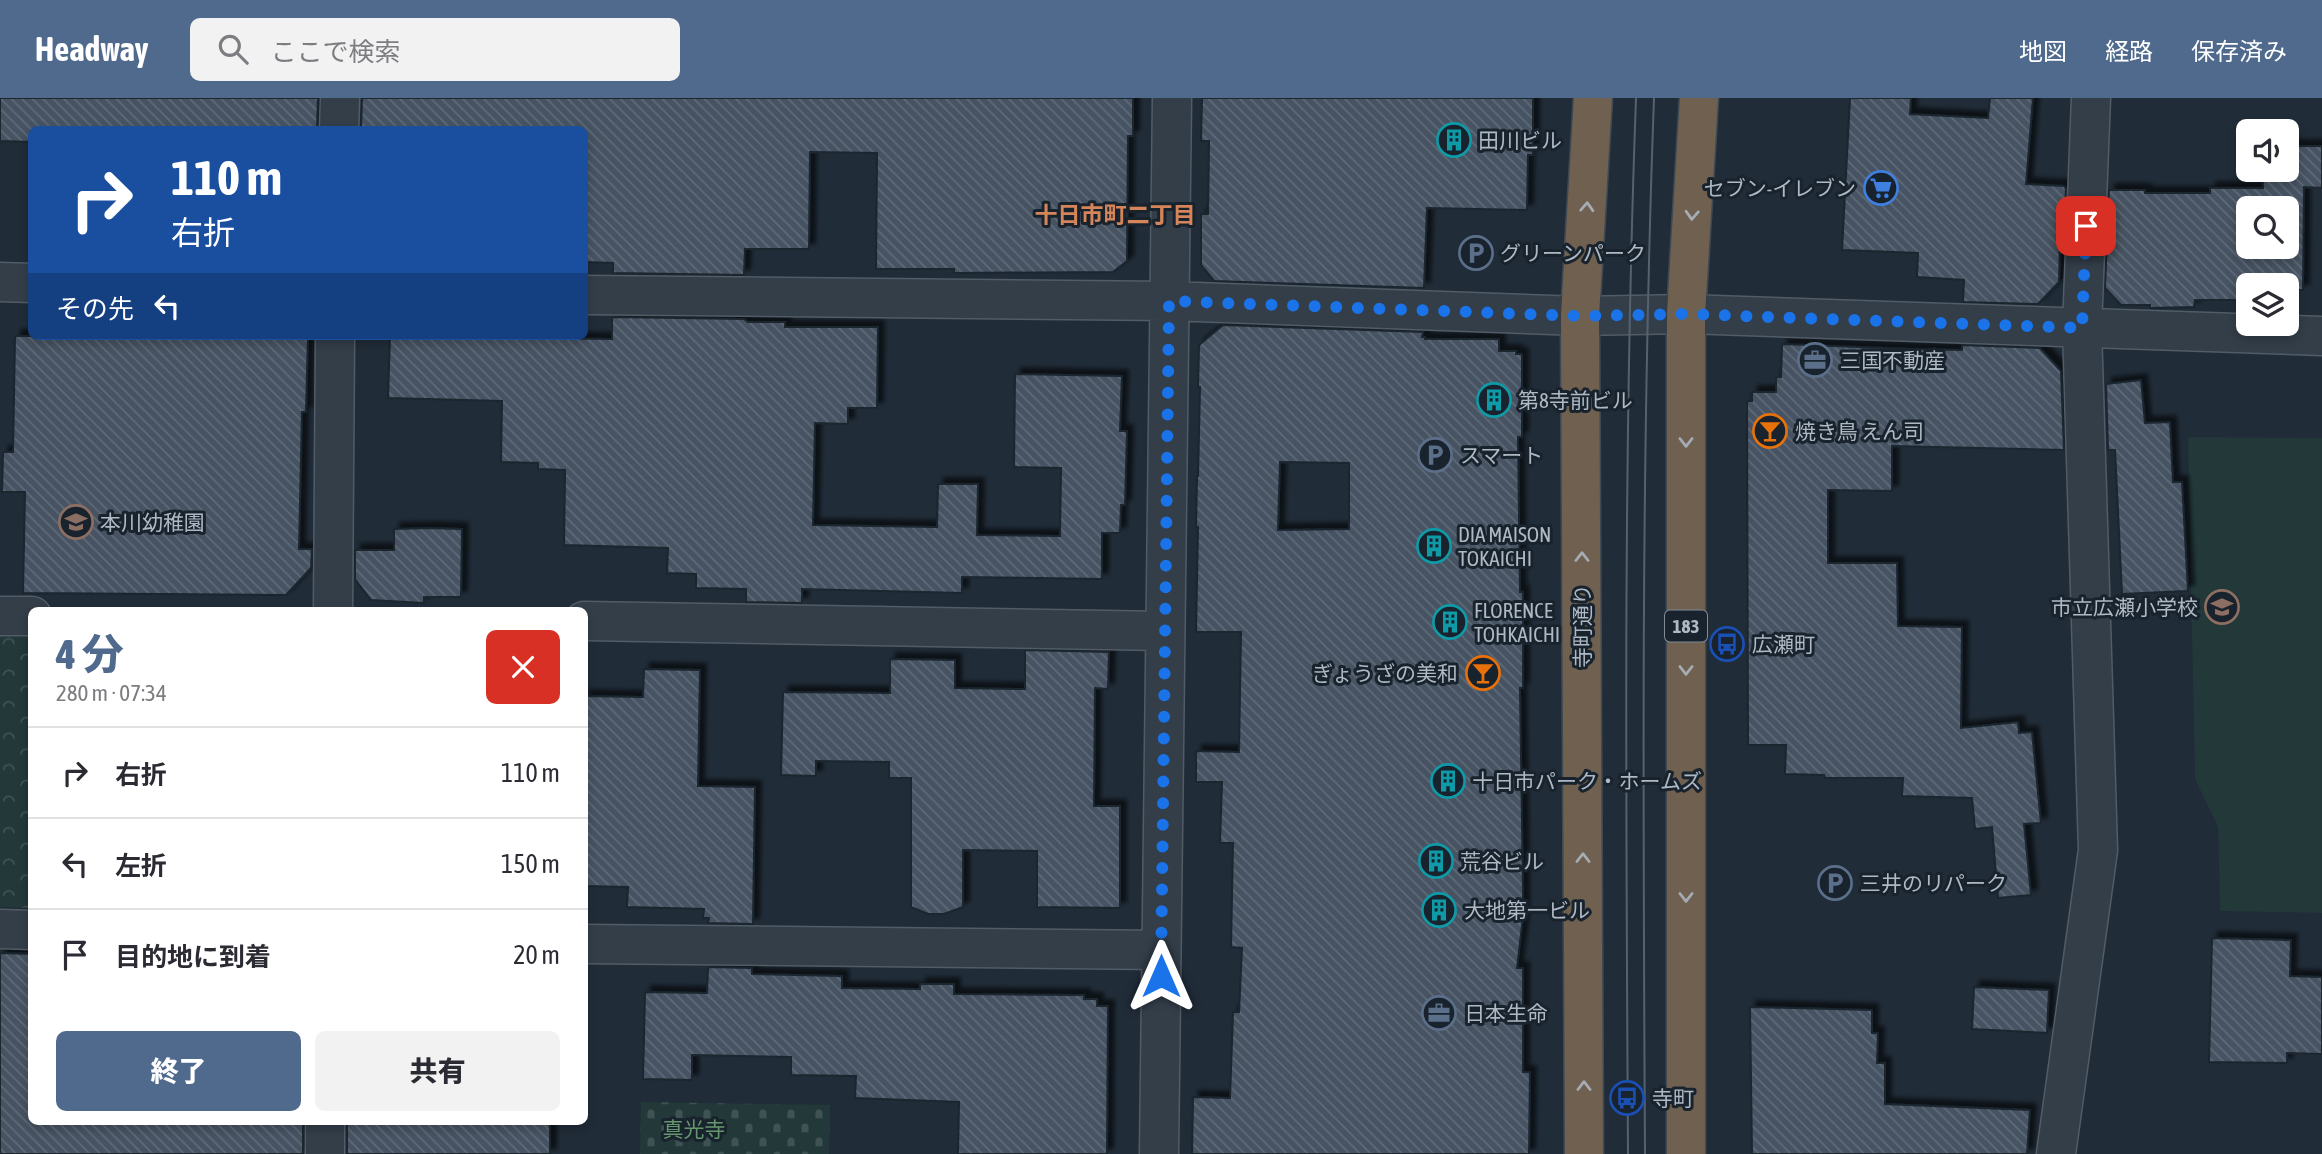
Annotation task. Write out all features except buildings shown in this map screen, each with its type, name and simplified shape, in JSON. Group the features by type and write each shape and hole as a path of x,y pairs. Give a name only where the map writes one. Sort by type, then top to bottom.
{"highway":[{"name":"寺町通り","path":"1584,1154 1580,316 1593,98"},
{"name":"183","path":"1686,1154 1686,314 1699,98"}],"street":[{"path":"339,126 340,98"},
{"path":"1159,1154 1172,98"},
{"path":"2056,1154 2098,850 2082,328 2091,98"},
{"path":"0,282 28,283"},
{"path":"588,295 1169,301 1580,316 1686,314 2322,336"},
{"path":"333,607 335,340"},
{"path":"0,616 28,616"},
{"path":"588,621 1165,631"},
{"path":"0,929 28,930"},
{"path":"588,944 1161,950"},
{"path":"325,1125 325,1154"}],"green space":[{"path":"2188,437 2322,438 2322,913 2220,911 2218,827 2195,779"},
{"path":"0,635 28,635 28,908 0,907"},
{"name":"真光寺","path":"641,1102 830,1105 829,1154 640,1154"}],"tram line":[{"path":"1628,1154 1627,494 1636,98"},
{"path":"1645,1154 1645,494 1654,98"}],"place":[{"name":"田川ビル","path":"1454,140"},
{"name":"セブン-イレブン","path":"1881,188"},
{"name":"グリーンパーク","path":"1476,253"},
{"name":"三国不動産","path":"1815,360"},
{"name":"第8寺前ビル","path":"1494,400"},
{"name":"焼き鳥 えん司","path":"1770,431"},
{"name":"スマート","path":"1435,455"},
{"name":"本川幼稚園","path":"76,522"},
{"name":"DIA MAISON TOKAICHI","path":"1434,546"},
{"name":"市立広瀬小学校","path":"2222,607"},
{"name":"FLORENCE TOHKAICHI","path":"1450,622"},
{"name":"広瀬町","path":"1727,644"},
{"name":"ぎょうざの美和","path":"1483,673"},
{"name":"十日市パーク・ホームズ","path":"1448,781"},
{"name":"荒谷ビル","path":"1436,861"},
{"name":"三井のリパーク","path":"1835,883"},
{"name":"大地第一ビル","path":"1439,910"},
{"name":"日本生命","path":"1439,1013"},
{"name":"寺町","path":"1627,1098"}],"district":[{"name":"十日市町二丁目","path":"1115,215"}],"route":[{"path":"1161,976 1169,301 1580,316 1686,314 2082,328 2086,226"}]}
